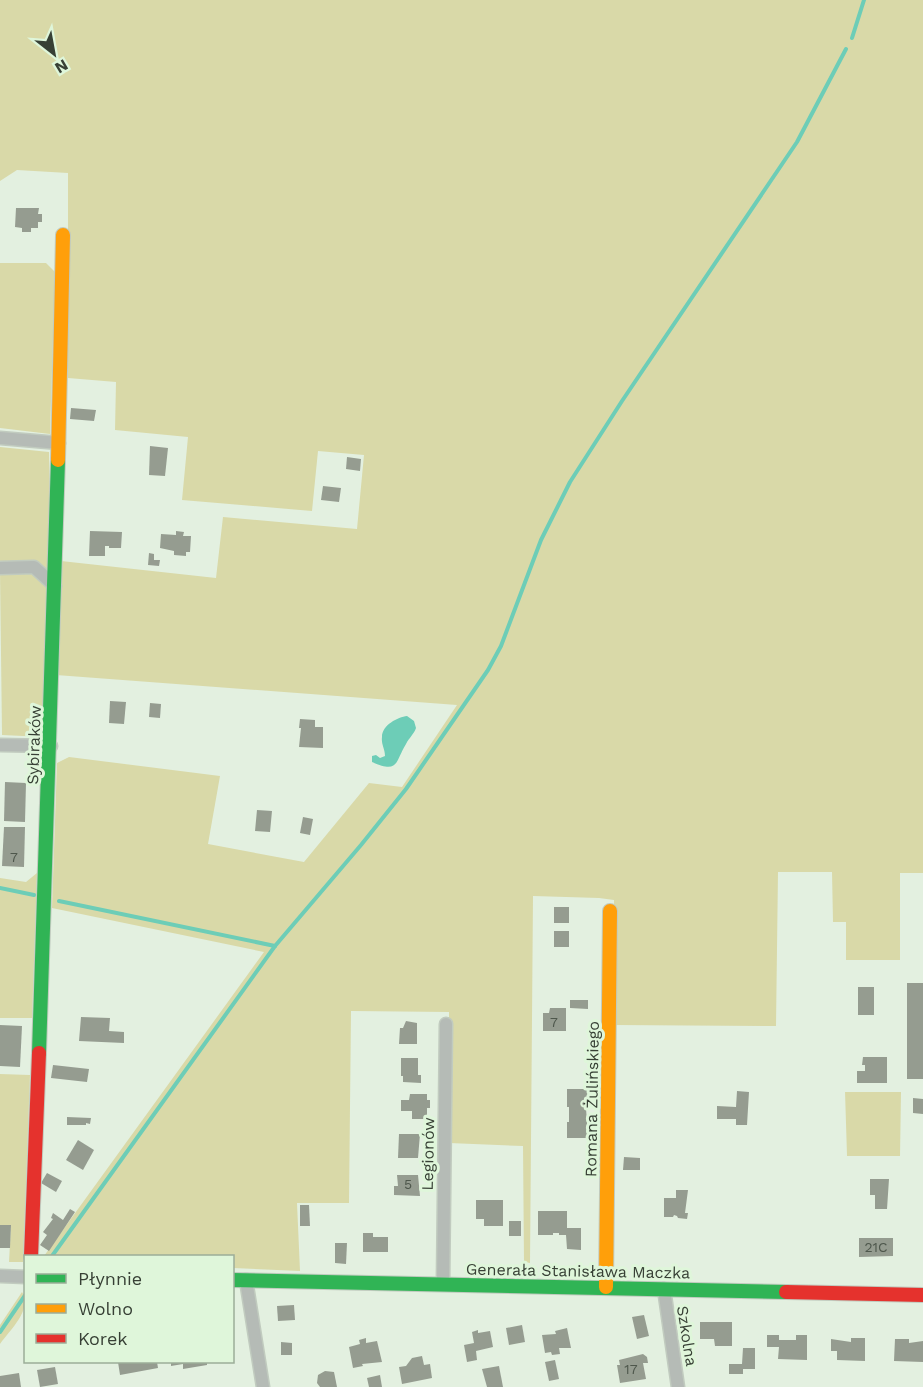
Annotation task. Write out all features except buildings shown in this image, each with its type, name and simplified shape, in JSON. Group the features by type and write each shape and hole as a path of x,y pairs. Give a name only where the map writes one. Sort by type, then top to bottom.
{"street":[{"name":"Sybiraków","path":"31,1255 51,746 63,235"},
{"path":"0,438 59,443"},
{"path":"0,568 34,567 55,586"},
{"path":"0,745 51,746"},
{"name":"Romana Żulińskiego","path":"606,1287 610,911"},
{"name":"Legionów","path":"443,1284 446,1024"},
{"path":"0,1276 24,1277"},
{"path":"239,1280 248,1301 263,1387"},
{"name":"Generała Stanisława Maczka","path":"239,1280 923,1295"},
{"name":"Szkolna","path":"664,1289 678,1387"}],"green space":[{"path":"0,0 923,0 923,873 900,873 900,960 846,960 846,922 833,922 832,872 778,872 776,1026 613,1025 614,900 533,896 530,1263 524,1262 523,1146 449,1143 449,1012 351,1011 349,1203 297,1203 300,1271 234,1268 234,1255 45,1255 264,952 52,908 57,763 69,757 220,776 208,844 304,862 369,783 402,787 457,705 56,675 61,561 216,578 223,517 357,529 364,455 318,451 312,511 182,500 188,437 115,430 116,382 68,378 68,173 17,170 0,181"},
{"path":"0,263 46,263 55,272 50,434 0,428"},
{"path":"0,447 49,452 51,576 35,560 0,562"},
{"path":"28,571 38,575 52,591 44,737 2,735 0,572"},
{"path":"37,873 32,1018 0,1018 0,878 26,882"},
{"path":"0,1074 30,1075 23,1262 9,1262 11,1226 0,1225"},
{"path":"845,1092 901,1092 900,1156 847,1156"},
{"path":"22,1292 23,1312 0,1344 0,1325"}],"water":[{"path":"407,716 414,721 416,728 398,761 387,767 372,762 372,756 376,755 380,758 385,756 382,740 388,725"}],"waterway":[{"path":"852,38 864,0"},
{"path":"53,1255 275,946 406,789 488,670 501,646 541,540 570,482 797,142 846,49"},
{"path":"0,888 34,895"},
{"path":"59,901 275,946"},
{"path":"0,1332 24,1297"}],"traffic: fast":[{"path":"39,1053 58,460"},
{"path":"234,1280 786,1292"}],"traffic: slow":[{"path":"58,460 63,235"},
{"path":"606,1287 610,911"}],"traffic: jam":[{"path":"31,1255 39,1053"},
{"path":"786,1292 923,1295"}]}
